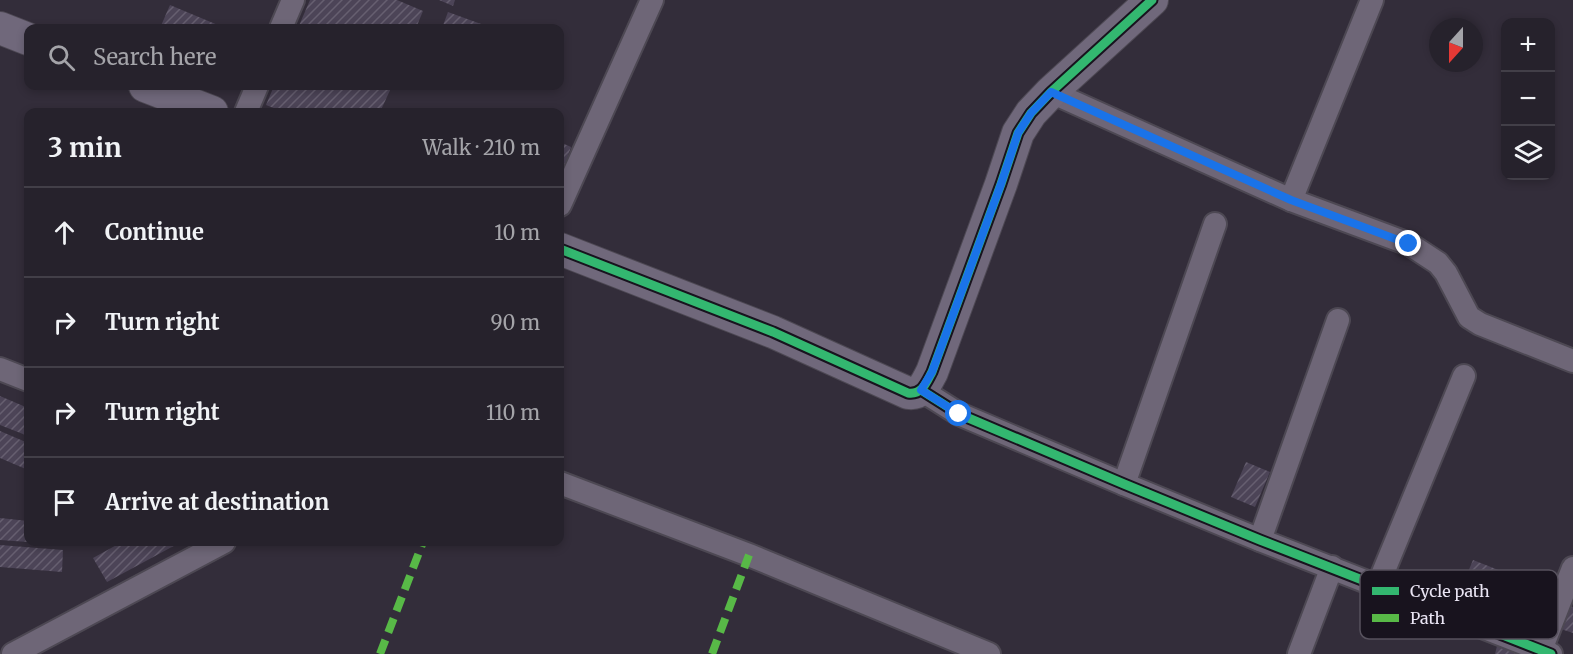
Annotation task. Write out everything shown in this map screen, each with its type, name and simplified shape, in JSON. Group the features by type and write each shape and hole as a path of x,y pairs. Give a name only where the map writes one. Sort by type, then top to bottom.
{"street":[{"path":"283,24 293,0"},
{"path":"564,195 652,0"},
{"path":"564,251 773,332 908,393 916,394 921,390 936,361 1018,133 1031,113 1051,92 1152,0"},
{"path":"1291,200 1372,0"},
{"path":"0,28 24,37"},
{"path":"155,90 203,108"},
{"path":"248,108 255,90"},
{"path":"1051,92 1291,200 1409,244 1438,263 1446,273 1469,317 1480,324 1573,361"},
{"path":"1124,484 1215,224"},
{"path":"1260,540 1338,320"},
{"path":"0,369 24,378"},
{"path":"1384,570 1464,376"},
{"path":"921,390 959,414 1260,540 1360,578"},
{"path":"564,485 749,555 989,654"},
{"path":"13,654 216,546"},
{"path":"1299,654 1332,567"},
{"path":"1558,615 1573,568"},
{"path":"1513,639 1546,652"}],"building":[{"path":"310,0 397,0 423,11 418,24 300,24"},
{"path":"439,0 455,0 453,6"},
{"path":"170,5 215,24 162,24"},
{"path":"448,12 481,24 444,24"},
{"path":"272,90 390,90 382,108 274,108 266,105"},
{"path":"564,144 571,147 564,168"},
{"path":"0,396 24,406 24,434 0,425"},
{"path":"0,431 24,441 24,468 0,458"},
{"path":"1246,462 1270,472 1255,507 1231,497"},
{"path":"0,518 24,521 24,542 0,540"},
{"path":"0,545 63,550 62,572 0,567"},
{"path":"115,546 174,546 107,582 93,558"},
{"path":"1473,560 1498,570 1469,570"},
{"path":"1570,606 1573,607 1573,633 1561,629"},
{"path":"1497,646 1518,654 1495,654"}],"marked path":[{"path":"380,654 421,546"},
{"path":"712,654 749,555"}],"cycle path":[{"path":"564,251 773,332 908,393 917,392 932,372 1018,133 1031,113 1051,92 1152,0"},
{"path":"921,390 959,414 1124,484 1360,579"},
{"path":"1513,639 1551,654"}],"route":[{"path":"959,414 921,390 932,372 1018,133 1031,113 1051,92 1291,200 1409,244"}]}
